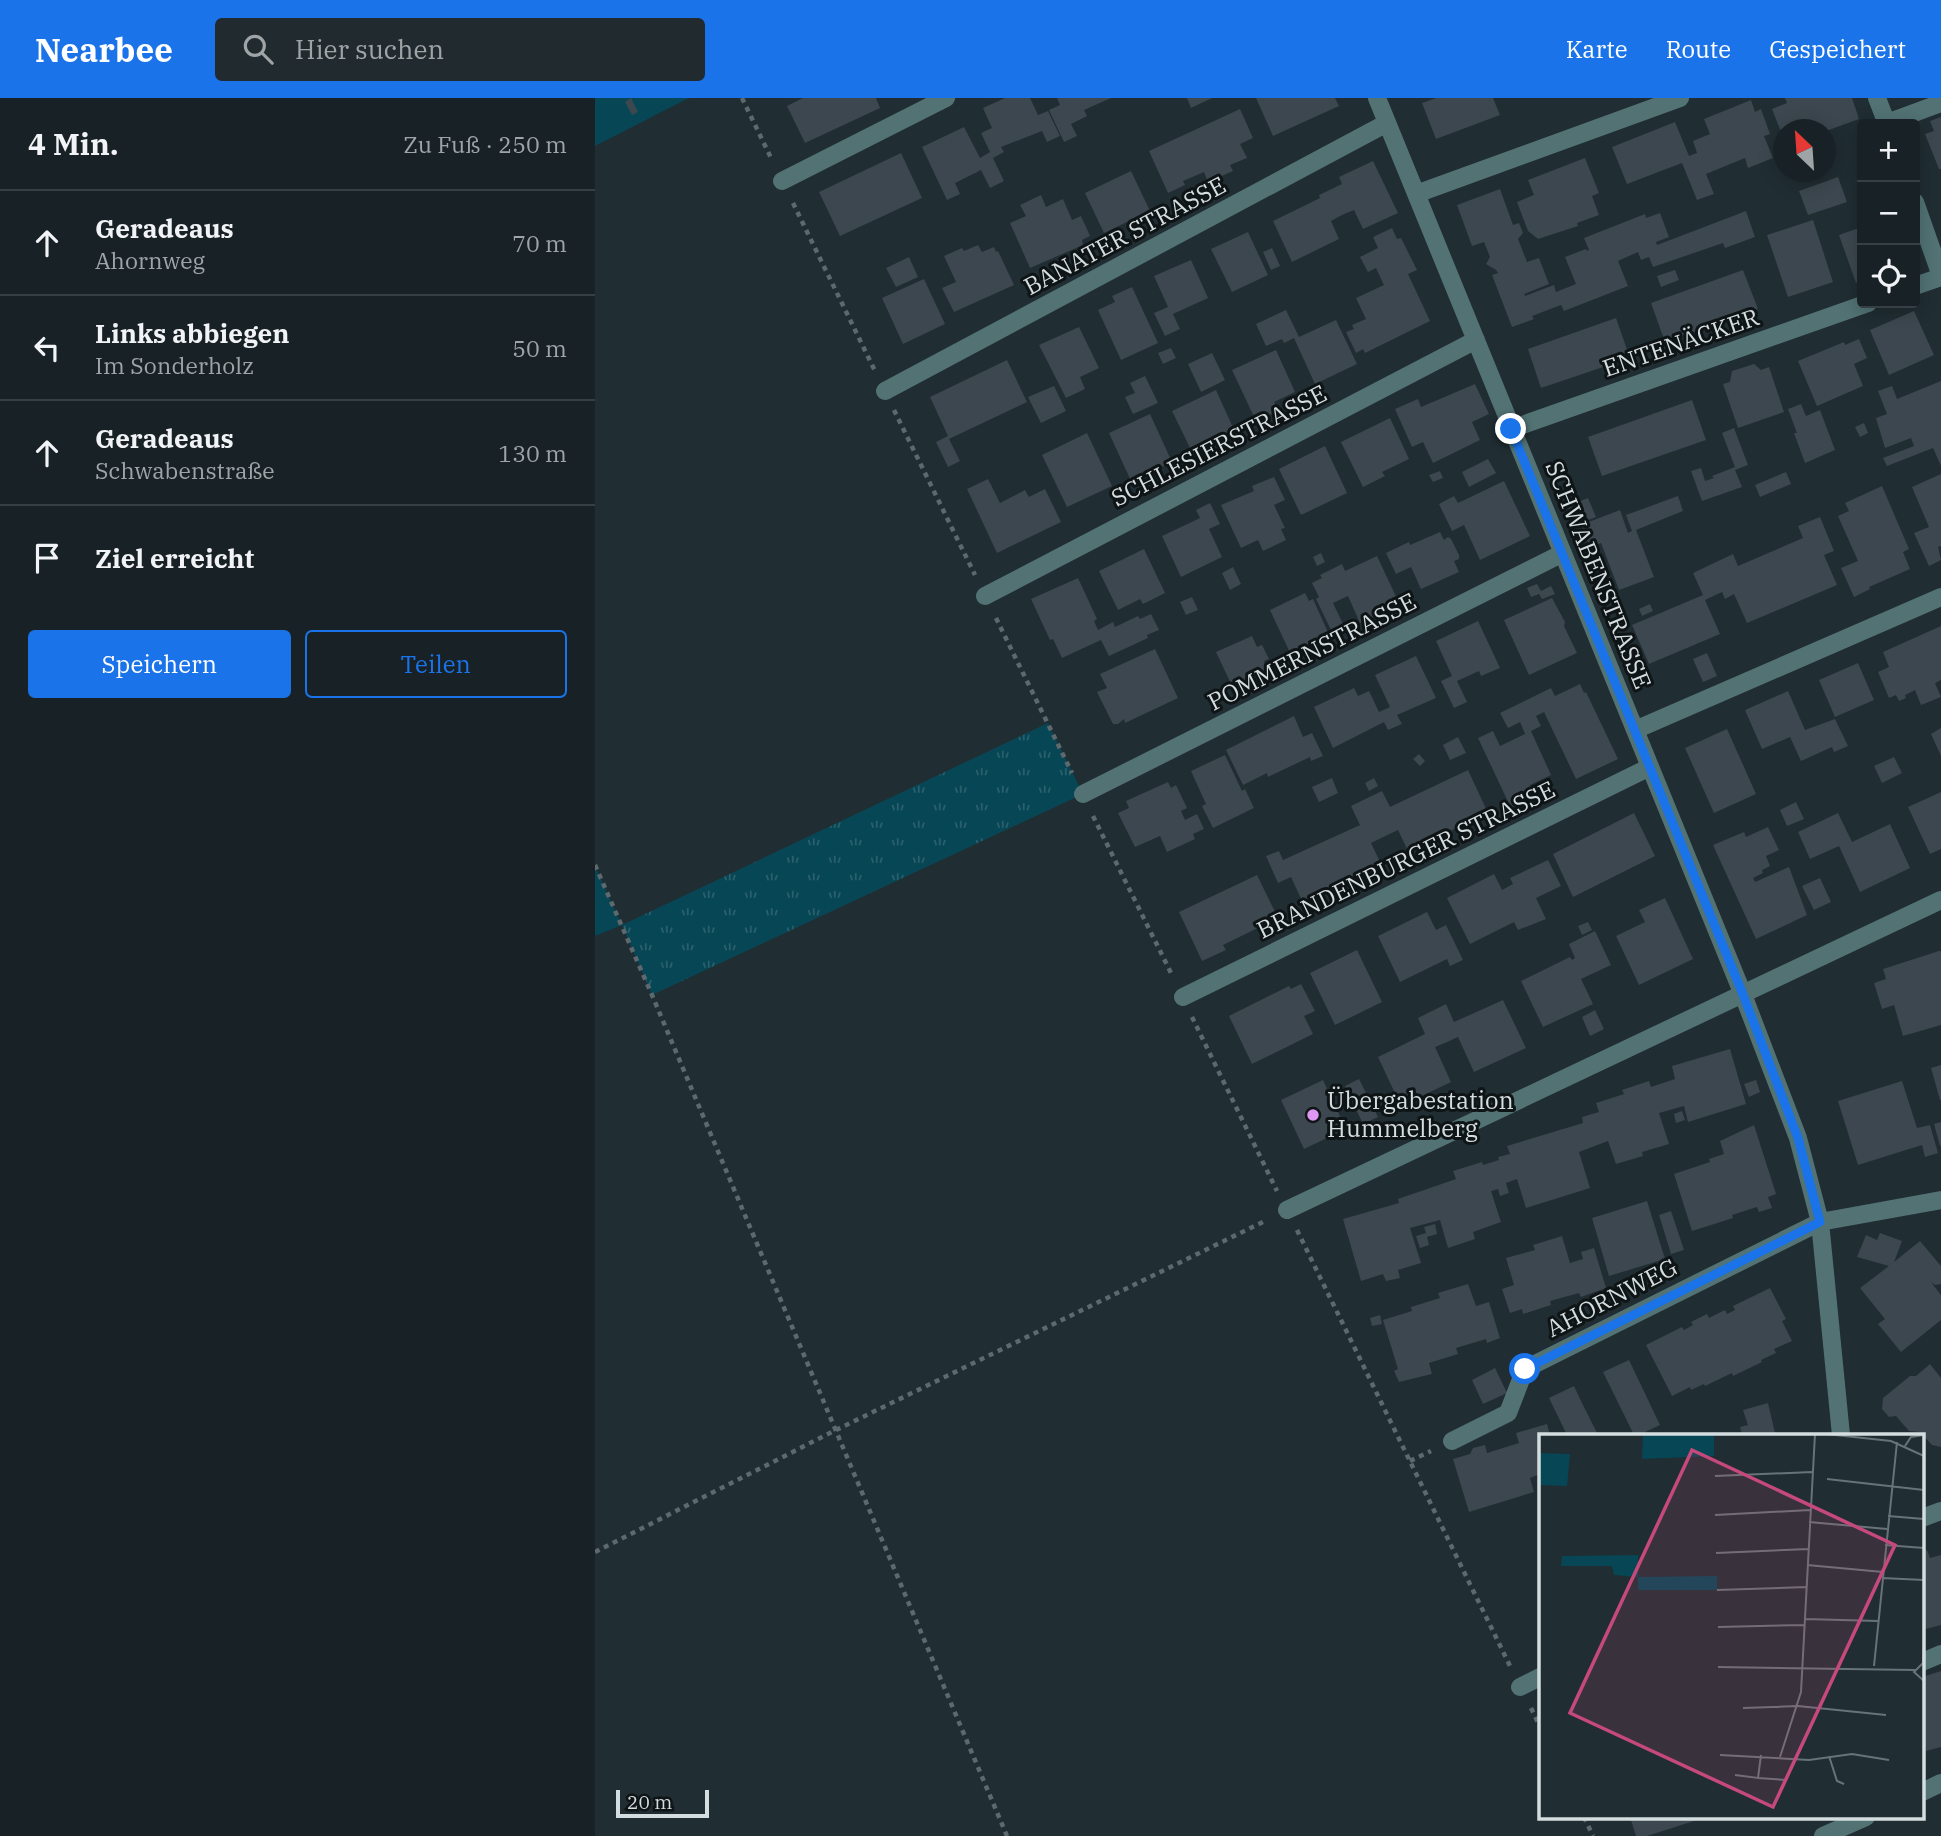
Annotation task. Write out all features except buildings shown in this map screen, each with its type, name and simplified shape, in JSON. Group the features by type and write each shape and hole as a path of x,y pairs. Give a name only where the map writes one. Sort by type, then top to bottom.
{"street":[{"path":"782,181 946,98"},
{"name":"SCHWABENSTRASSE","path":"1377,98 1742,992 1798,1138 1820,1222 1842,1434"},
{"path":"1416,194 1680,98"},
{"path":"1877,98 1885,119"},
{"path":"1900,119 1941,103"},
{"name":"BANATER STRASSE","path":"885,391 1387,123"},
{"path":"1920,216 1941,276 1920,284"},
{"name":"ENTENÄCKER","path":"1511,429 1857,307"},
{"name":"SCHLESIERSTRASSE","path":"985,596 1476,340"},
{"name":"POMMERNSTRASSE","path":"1083,794 1563,553"},
{"path":"1635,730 1941,597"},
{"name":"BRANDENBURGER STRASSE","path":"1183,997 1650,767"},
{"path":"1287,1210 1742,992 1941,900"},
{"name":"AHORNWEG","path":"1452,1441 1509,1413 1525,1369 1820,1222 1941,1200"},
{"path":"1923,1518 1941,1511"},
{"path":"1923,1661 1941,1654"},
{"path":"1520,1687 1539,1678"},
{"path":"1923,1791 1941,1783"},
{"path":"1823,1836 1864,1818"}],"path":[{"path":"742,98 1539,1725"},
{"path":"595,866 1007,1836"},
{"path":"595,1552 836,1430 1287,1210"},
{"path":"1584,1818 1593,1836"}],"green space":[{"path":"595,98 689,98 595,146"},
{"path":"1048,723 1083,794 652,995 622,925"},
{"path":"595,866 622,925 595,936"}],"place":[{"name":"Übergabestation Hummelberg","path":"1313,1115"}],"route":[{"path":"1511,429 1742,992 1798,1138 1820,1222 1525,1369"}]}
